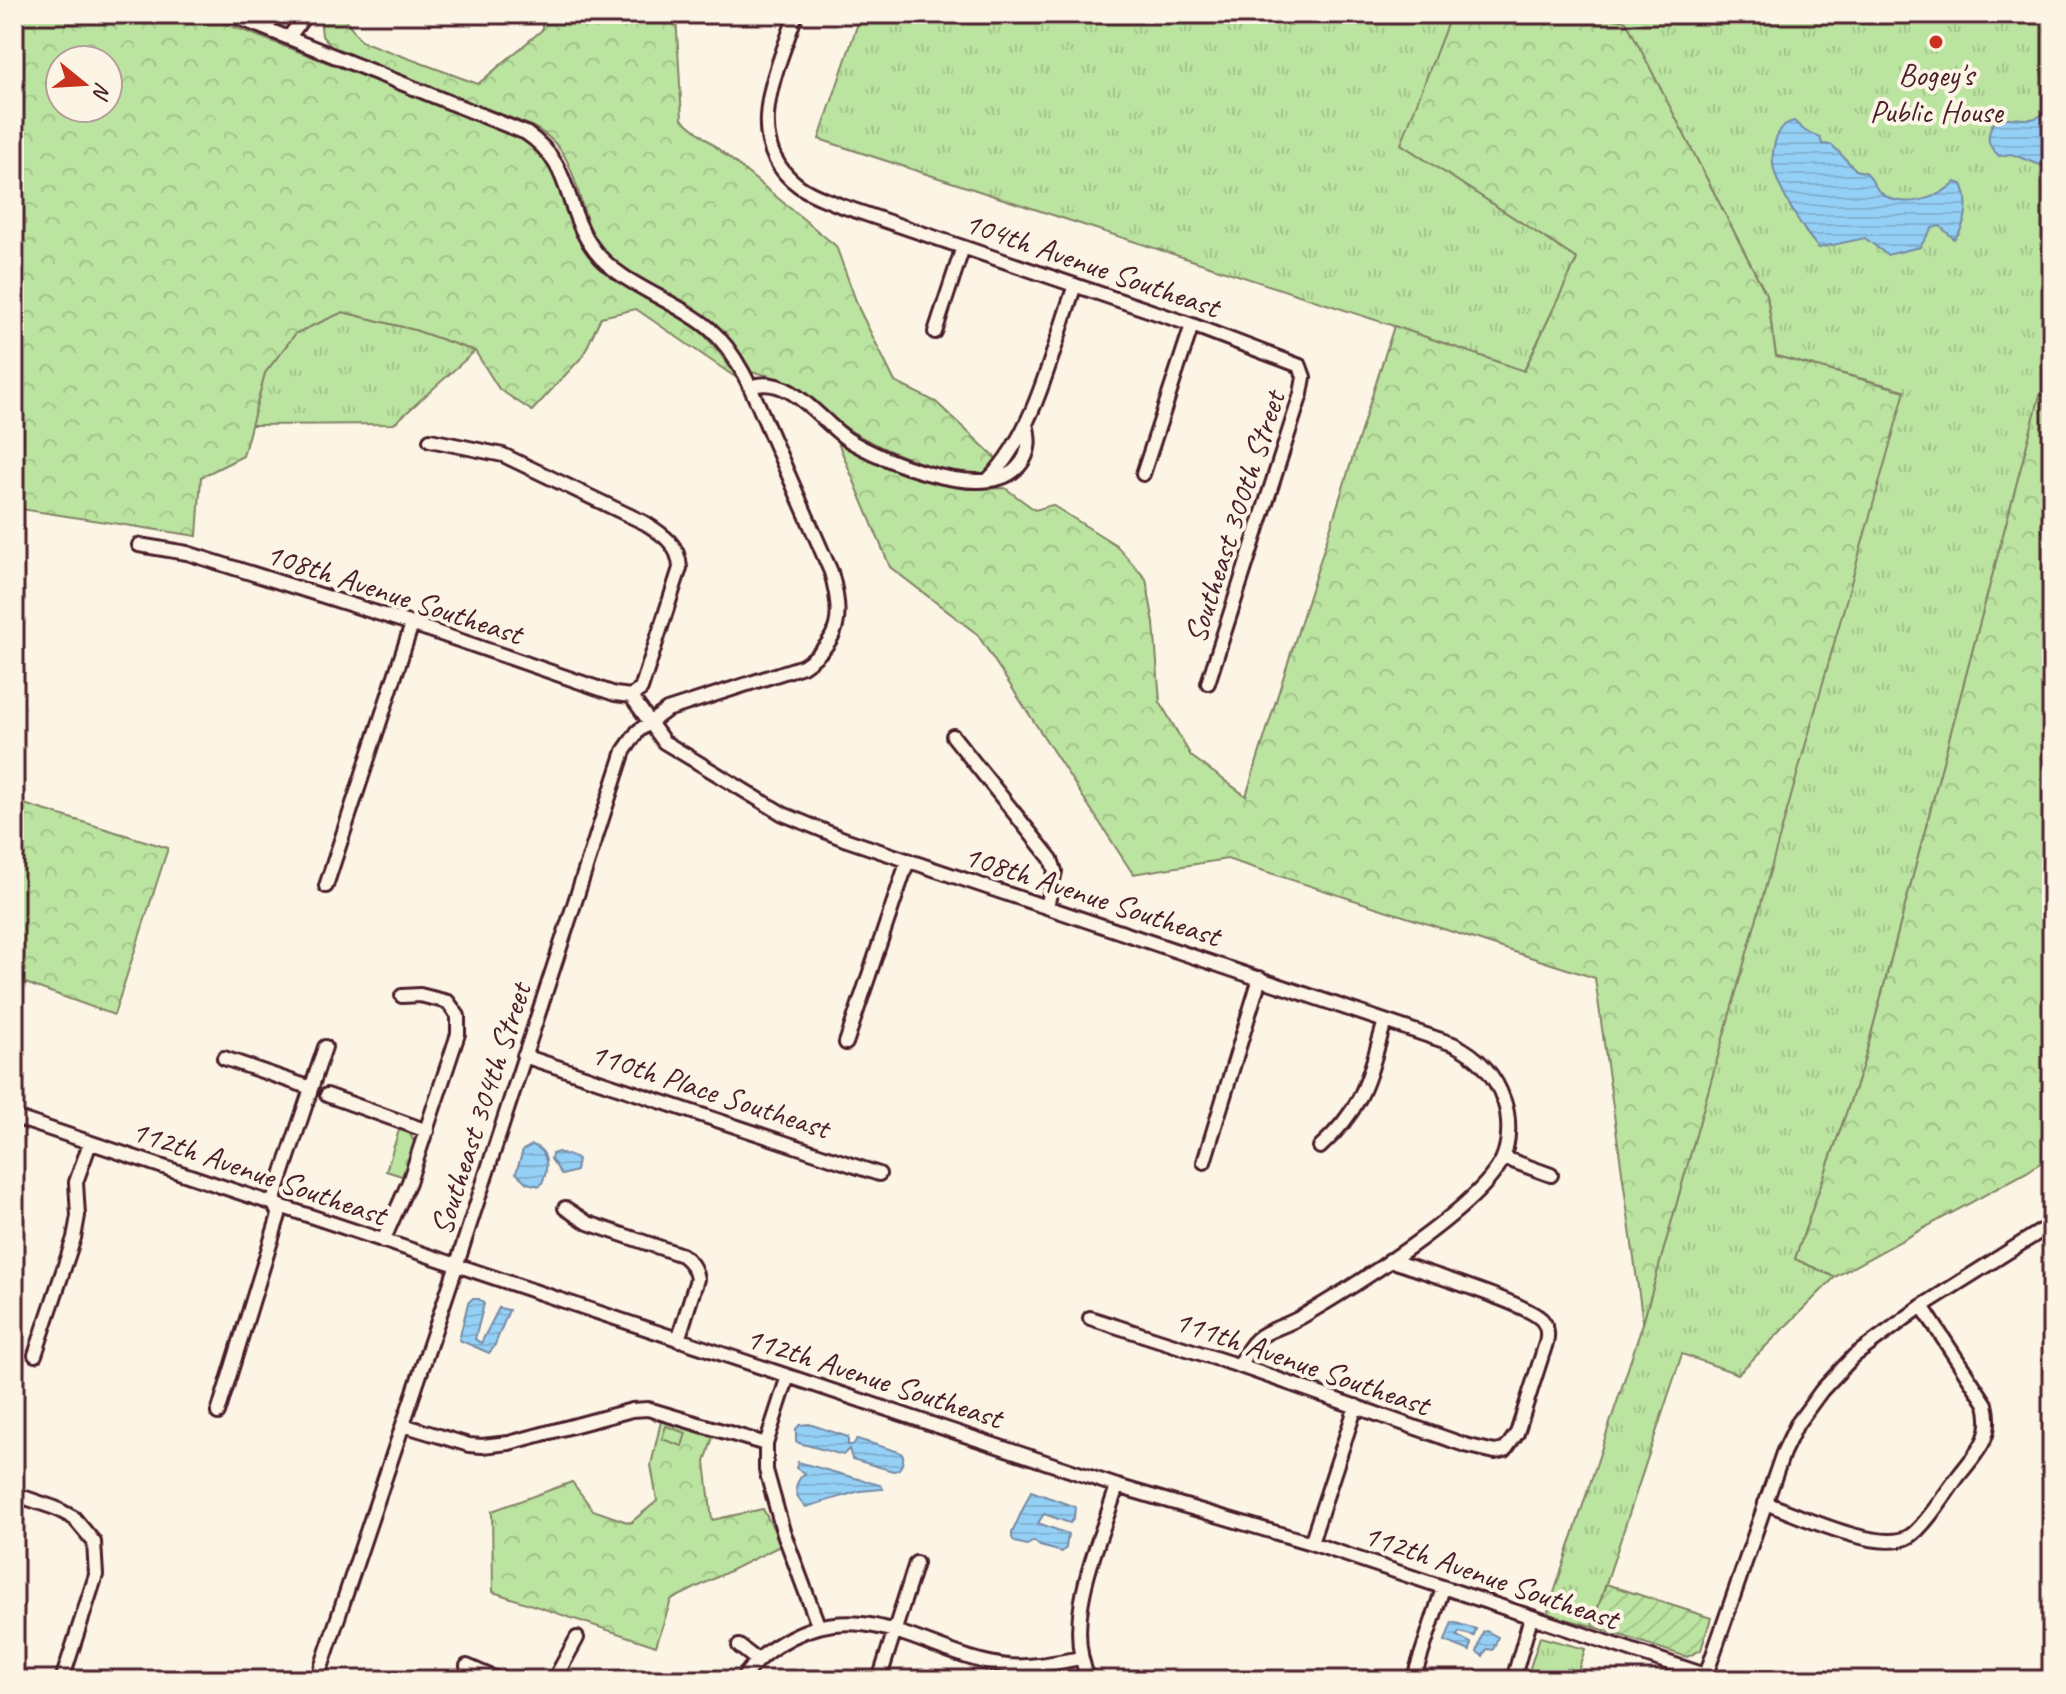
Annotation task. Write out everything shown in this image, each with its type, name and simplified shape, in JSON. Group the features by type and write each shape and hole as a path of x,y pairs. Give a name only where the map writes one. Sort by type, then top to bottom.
{"street":[{"path":"229,14 526,133 543,144 560,168 575,216 596,253 632,281 684,310 711,330 750,387 831,572 839,598 836,627 821,654 803,666 667,710 649,722 631,696 641,689 680,568 676,549 668,539 631,515 503,455 430,440"},
{"path":"289,37 306,14"},
{"name":"104th Avenue Southeast","path":"796,14 768,99 765,119 770,144 780,165 808,192 1192,325 1300,366"},
{"path":"935,332 963,247"},
{"path":"988,480 1007,458 1026,424 1075,285"},
{"path":"1143,474 1192,325"},
{"name":"Southeast 300th Street","path":"1208,683 1301,394 1304,377 1300,366"},
{"path":"750,387 761,383 775,385 790,392 849,441 887,459 957,479 988,480 1006,476 1017,468 1028,447 1026,424"},
{"name":"108th Avenue Southeast","path":"139,545 187,553 412,624 615,694 631,696"},
{"path":"326,886 412,624"},
{"name":"108th Avenue Southeast","path":"649,722 664,742 783,814 844,839 1260,978 1470,1053 1492,1076 1509,1114 1504,1158"},
{"name":"Southeast 304th Street","path":"317,1680 456,1267 620,761 630,741 649,722"},
{"path":"953,736 1051,859 1055,871 1047,907"},
{"path":"846,1043 908,860"},
{"path":"1204,1162 1260,978"},
{"path":"383,1241 409,1182 458,1034 458,1016 454,1008 440,999 420,995 402,996"},
{"path":"1320,1147 1349,1117 1363,1096 1385,1021"},
{"path":"218,1413 279,1215 273,1202 325,1047"},
{"name":"110th Place Southeast","path":"524,1056 879,1174"},
{"path":"224,1058 311,1088"},
{"path":"327,1095 427,1131"},
{"name":"112th Avenue Southeast","path":"14,1117 1117,1486 1311,1543 1720,1680"},
{"path":"35,1355 76,1228 76,1182 90,1143"},
{"path":"1240,1366 1254,1339 1300,1317 1390,1260 1472,1198 1504,1158 1551,1175"},
{"path":"565,1208 588,1223 682,1255 695,1268 697,1279 678,1340"},
{"path":"1706,1675 1783,1453 1797,1424 1822,1390 1854,1356 1922,1306 2052,1224"},
{"name":"111th Avenue Southeast","path":"1090,1318 1240,1366 1465,1445 1499,1452 1510,1445 1517,1433 1546,1343 1547,1331 1543,1321 1520,1307 1390,1260"},
{"path":"1765,1503 1864,1538 1899,1541 1916,1532 1980,1448 1989,1430 1990,1419 1986,1404 1922,1306"},
{"path":"788,1376 766,1444 766,1470 818,1625"},
{"path":"1311,1543 1356,1406"},
{"path":"403,1425 482,1446 509,1443 632,1410 648,1409 766,1444"},
{"path":"1089,1680 1081,1658 1078,1635 1080,1607 1117,1486"},
{"path":"14,1494 74,1518 94,1542 96,1575 62,1680"},
{"path":"879,1680 916,1563"},
{"path":"1413,1680 1443,1588"},
{"path":"1513,1680 1531,1617"},
{"path":"742,1680 757,1660 781,1643 818,1625 849,1623 895,1629 978,1660 1008,1666 1081,1658"},
{"path":"554,1680 577,1638"},
{"path":"739,1646 757,1660"},
{"path":"467,1666 499,1680"},
{"path":"1008,1666 1008,1680"}],"green space":[{"path":"14,14 200,14 528,139 552,167 575,230 590,255 611,275 694,326 715,347 738,379 636,309 601,317 583,356 532,411 499,389 475,351 415,330 343,312 296,333 265,373 243,456 201,477 197,536 14,508"},
{"path":"247,14 300,14 288,23 275,24"},
{"path":"320,14 342,14 361,41 478,84 542,30 542,14 676,14 682,119 836,246 859,309 895,382 936,402 1000,462 982,473 965,474 929,466 845,427 790,385 765,374 750,372 716,328 629,274 604,251 586,217 569,165 560,149 546,135 527,124 334,50 322,36"},
{"path":"861,14 1451,14 1402,144 1578,258 1524,371 819,139"},
{"path":"1451,14 1579,14 1626,21 1767,296 1776,356 1905,391 1643,1323 1595,978 1227,859 1133,874 977,634 890,567 836,438 872,461 905,475 970,489 1005,488 1035,510 1052,505 1116,545 1146,579 1154,623 1160,702 1191,756 1246,796 1394,326 1524,371 1577,259 1401,144"},
{"path":"1579,14 2052,14 2052,395 2040,396 1863,1065 1795,1259 1835,1277 1738,1374 1682,1354 1592,1626 1547,1614 1643,1323 1904,390 1776,356 1767,296 1626,22"},
{"path":"343,312 415,330 475,351 394,424 251,425 265,373 296,333"},
{"path":"2040,395 2052,395 2052,1155 2027,1172 1835,1277 1795,1259 1863,1065"},
{"path":"14,801 168,848 114,1015 14,979"},
{"path":"400,1127 410,1134 415,1144 405,1177 386,1171"},
{"path":"661,1421 713,1437 705,1462 712,1520 763,1509 782,1545 671,1600 656,1646 493,1592 492,1511 572,1482 593,1510 630,1523 657,1501 651,1465"},
{"path":"666,1426 686,1433 682,1446 662,1439"},
{"path":"1606,1584 1711,1618 1701,1650 1687,1657 1592,1626"},
{"path":"1540,1637 1585,1649 1575,1680 1526,1680"}],"water":[{"path":"2052,105 2051,169 2011,154 1999,156 1992,149 1989,138 1995,122 2005,118 2035,118"},
{"path":"1794,121 1805,131 1820,137 1822,144 1832,145 1856,170 1867,173 1878,190 1896,200 1918,201 1939,194 1955,182 1962,184 1966,213 1958,234 1954,239 1940,226 1932,228 1920,247 1887,255 1865,238 1819,248 1793,211 1774,170 1775,141 1782,128"},
{"path":"532,1145 545,1156 545,1174 540,1186 527,1183 516,1173 523,1150"},
{"path":"558,1152 578,1159 576,1171 562,1175 551,1159 552,1154"},
{"path":"479,1299 484,1304 475,1339 481,1343 499,1308 509,1310 489,1353 459,1340 468,1303"},
{"path":"809,1424 848,1437 848,1445 853,1445 857,1439 899,1452 903,1455 901,1466 893,1471 852,1459 849,1449 843,1455 799,1443 796,1441 796,1429"},
{"path":"798,1462 880,1485 883,1489 860,1491 806,1507 796,1490 805,1473 796,1468"},
{"path":"1031,1491 1075,1507 1070,1523 1044,1514 1038,1523 1068,1534 1066,1548 1062,1552 1040,1546 1034,1541 1027,1545 1015,1542 1012,1538"},
{"path":"1452,1622 1476,1629 1474,1636 1459,1632 1457,1636 1471,1643 1470,1651 1445,1641"},
{"path":"1486,1631 1498,1637 1493,1650 1487,1649 1483,1656 1477,1652"}],"place":[{"name":"Bogey's Public House","path":"1936,42"}]}
